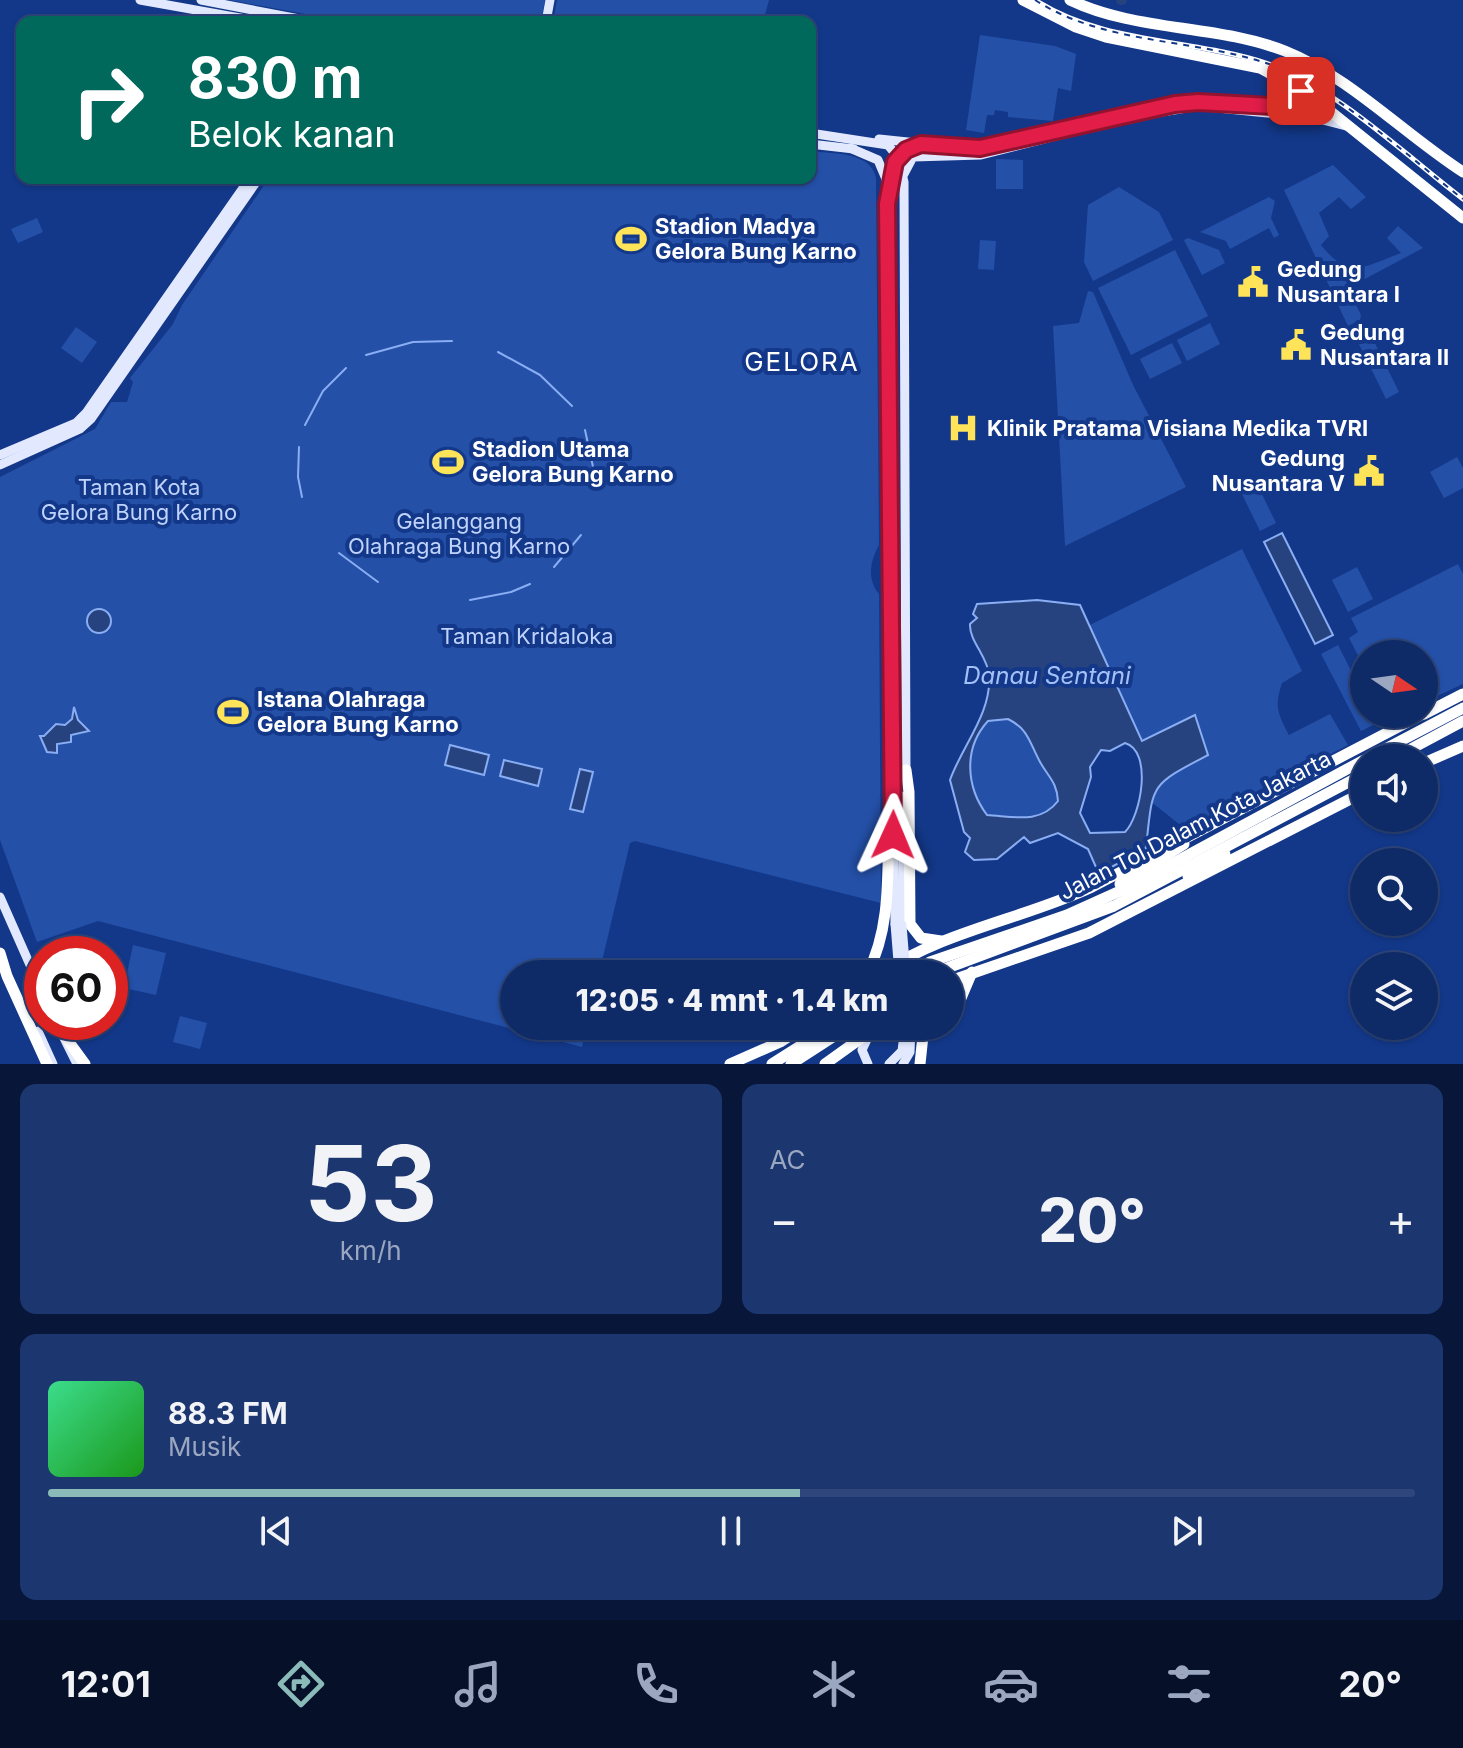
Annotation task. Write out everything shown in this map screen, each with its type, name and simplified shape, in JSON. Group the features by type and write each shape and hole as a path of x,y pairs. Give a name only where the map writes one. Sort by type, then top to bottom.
{"highway":[{"path":"1023,0 1076,27 1106,37 1239,62 1297,87 1463,218"},
{"path":"1070,0 1115,16 1283,51 1312,64 1463,172"},
{"path":"1438,707 1463,694"},
{"name":"Jalan Tol Dalam Kota Jakarta","path":"1395,744 1463,708"},
{"path":"1420,744 1463,721"},
{"path":"901,960 957,937 1049,907 1397,728"},
{"path":"1434,744 1463,730"},
{"path":"1438,757 1463,746"},
{"path":"894,762 886,825 887,910 889,942 900,947 908,938 909,792 906,770"},
{"name":"Jalan Tol Dalam Kota Jakarta","path":"938,960 1096,902 1350,767"},
{"name":"Jalan Tol Dalam Kota Jakarta","path":"964,962 1114,906 1350,782"},
{"path":"964,975 1089,933 1350,799"},
{"path":"1146,904 1263,831 1281,816"},
{"path":"1096,902 1225,818"},
{"path":"909,908 911,927 921,938 936,942 957,937"},
{"path":"873,960 881,943 887,910"},
{"path":"0,952 3,974 47,1064"},
{"path":"964,982 972,972"},
{"path":"67,1040 85,1064"},
{"path":"730,1064 783,1040"},
{"path":"772,1064 810,1040"},
{"path":"791,1064 828,1040"},
{"path":"825,1064 859,1040"},
{"path":"920,1064 923,1040"}],"main road":[{"path":"140,0 229,16"},
{"path":"201,0 268,16"},
{"path":"816,144 921,144 980,148 1127,113 1198,102 1291,107 1301,99 1297,87"},
{"path":"905,960 898,924 906,770 906,165 913,157 981,155 1175,108 1239,108 1346,126"},
{"path":"816,135 852,144 888,145 898,157 904,182"},
{"path":"852,144 881,165 886,179 899,960"},
{"path":"887,204 891,171 898,157 921,144"},
{"path":"0,465 80,429 91,419 248,184"},
{"path":"0,455 76,423 86,413 253,184"},
{"path":"888,265 896,258 904,266"},
{"path":"0,897 24,951"},
{"path":"0,952 53,1064"},
{"path":"67,1040 77,1064"},
{"path":"868,1040 862,1050 868,1064"},
{"path":"889,1064 902,1051 905,1040"},
{"path":"903,1064 910,1052 909,1040"}],"green space":[{"path":"229,0 545,0 542,16 316,16"},
{"path":"557,0 769,0 765,16 554,16"},
{"path":"980,35 1055,46 1076,54 1071,91 1058,88 1053,121 1008,117 1008,112 995,110 994,115 987,115 984,133 966,130"},
{"name":"Gelanggang Olahraga Bung Karno","path":"816,152 859,158 867,163 876,178 879,545 871,569 872,582 879,594 881,903 635,841 630,843 602,960 500,960 500,1026 98,921 54,936 35,936 0,840 0,477 95,429 111,402 127,402 133,382 130,378 173,324 182,305 265,184 816,184"},
{"path":"996,159 1023,160 1023,189 996,189"},
{"path":"1333,165 1366,197 1351,209 1339,197 1319,213 1329,236 1321,245 1331,256 1349,267 1358,267 1401,253 1387,238 1398,226 1423,248 1348,288 1361,315 1360,320 1348,326 1284,190"},
{"path":"1119,187 1159,212 1173,240 1093,281 1084,262 1088,205"},
{"path":"1269,197 1275,201 1271,218 1279,235 1274,238 1269,228 1230,249 1226,241 1200,232"},
{"path":"37,218 43,232 18,243 11,229"},
{"path":"1188,238 1219,250 1225,263 1202,275 1184,240"},
{"path":"980,240 996,241 994,270 978,269"},
{"path":"1175,250 1208,316 1131,355 1098,288"},
{"path":"1088,291 1093,292 1133,385 1186,487 1065,546 1053,326 1079,323"},
{"path":"1210,323 1220,344 1187,361 1177,340"},
{"path":"1365,323 1399,392 1386,399 1352,330"},
{"path":"76,327 97,342 82,363 61,348"},
{"path":"1172,343 1182,363 1150,379 1140,359"},
{"path":"1457,457 1463,468 1463,488 1444,498 1430,472"},
{"path":"1256,482 1276,523 1260,531 1240,490"},
{"path":"1242,549 1302,671 1282,683 1278,698 1278,710 1289,735 1330,714 1348,745 1184,828 1150,801 1163,778 1208,755 1196,716 1143,741 1088,626"},
{"path":"1458,564 1463,574 1463,684 1438,696 1438,640 1350,640 1358,632 1351,618"},
{"path":"1357,567 1373,599 1348,612 1332,580"},
{"path":"1338,645 1350,669 1350,710 1321,654"},
{"path":"1008,719 1027,736 1056,788 1058,801 1051,809 1034,817 987,815 971,780 971,755 980,732 988,721"},
{"path":"133,945 166,953 156,995 128,989"},
{"path":"180,1016 207,1023 200,1049 173,1042"},
{"name":"Gelanggang Olahraga Bung Karno","path":"555,1040 584,1040 582,1047"}],"water":[{"path":"1282,533 1333,635 1315,644 1264,542"},
{"name":"Danau Sentani","path":"1037,600 1080,605 1142,741 1195,715 1208,755 1174,773 1158,789 1150,810 1146,848 1099,874 1088,849 1058,833 1030,843 1024,837 997,859 974,860 965,852 970,838 964,832 950,780 981,716 989,689 988,668 970,630 970,624 977,618 973,614 977,604","holes":["1008,719 1027,736 1056,788 1058,801 1051,809 1034,816 987,815 971,780 971,755 980,732 988,721","1125,743 1134,748 1142,770 1136,812 1125,832 1090,833 1080,813 1091,777 1090,767 1101,750 1110,751"]},
{"path":"99,609 108,612 111,621 108,630 99,633 90,630 87,621 90,612"},
{"path":"74,707 78,720 89,731 71,735 71,742 57,744 57,753 47,752 40,736 56,724 65,725 72,719"},
{"path":"450,745 489,755 484,775 445,765"},
{"path":"504,760 542,769 538,786 500,776"},
{"path":"580,769 593,772 583,812 570,809"}],"waterway":[{"path":"366,355 413,342 452,341"},
{"path":"498,352 540,375 572,406"},
{"path":"305,425 323,391 346,368"},
{"path":"585,430 595,476"},
{"path":"299,447 298,477 302,497"},
{"path":"554,567 581,535"},
{"path":"339,553 378,582"},
{"path":"470,600 511,592 530,584"}],"railway":[{"path":"1035,0 1062,15 1090,25 1240,56 1293,74 1344,105 1463,199"}],"place":[{"name":"Stadion Madya Gelora Bung Karno","path":"631,239"},
{"name":"Gedung Nusantara I","path":"1253,282"},
{"name":"Gedung Nusantara II","path":"1296,345"},
{"name":"Klinik Pratama Visiana Medika TVRI","path":"963,428"},
{"name":"Stadion Utama Gelora Bung Karno","path":"448,462"},
{"name":"Gedung Nusantara V","path":"1369,471"},
{"name":"Istana Olahraga Gelora Bung Karno","path":"233,712"}],"district":[{"name":"GELORA","path":"802,361"}],"route":[{"path":"893,835 887,204 895,162 906,150 921,144 975,149 1175,104 1198,102 1291,107 1299,103 1301,91"}],"park label":[{"name":"Taman Kota Gelora Bung Karno","path":"139,500"},
{"name":"Taman Kridaloka","path":"527,636"}]}
